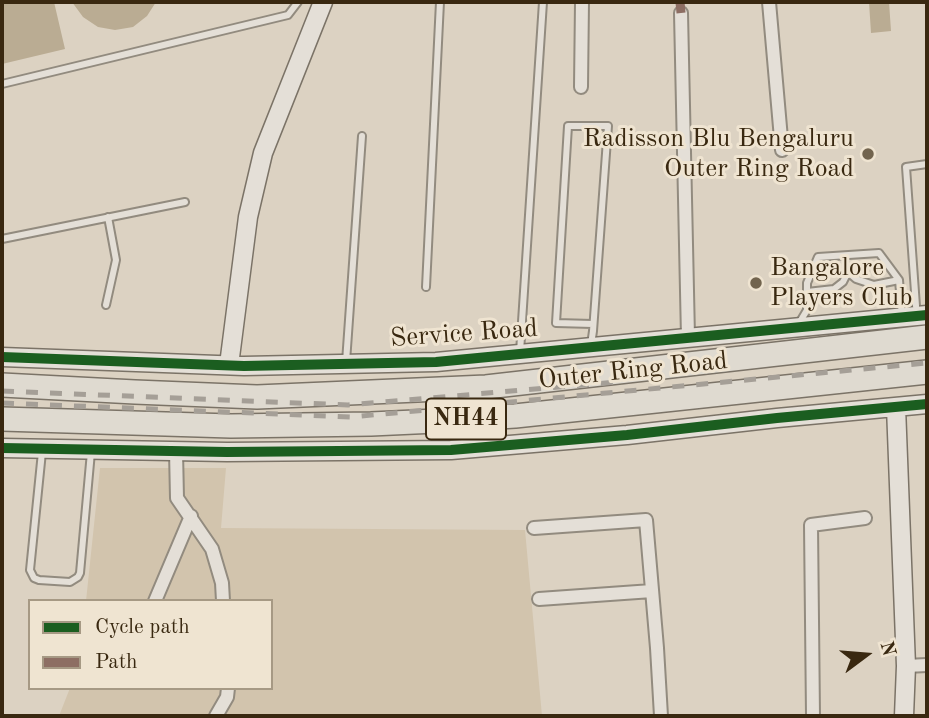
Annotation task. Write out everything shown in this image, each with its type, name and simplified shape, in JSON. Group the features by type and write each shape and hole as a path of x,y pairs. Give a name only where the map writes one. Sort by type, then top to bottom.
{"highway":[{"name":"Outer Ring Road","path":"2,385 257,397 475,387 585,377 927,337"},
{"name":"Outer Ring Road","path":"2,419 231,426 436,421 515,416 927,372"}],"street":[{"path":"229,365 248,217 263,153 323,2"},
{"path":"581,87 582,2"},
{"path":"769,2 782,150"},
{"path":"681,13 688,337"},
{"name":"Service Road","path":"2,358 229,365 436,362 915,313"},
{"path":"2,448 176,451 451,450 927,404"},
{"path":"896,407 906,666 904,716"},
{"path":"176,451 177,498 212,549 222,583 223,599"},
{"path":"156,599 191,516"},
{"path":"813,716 811,525 865,518"},
{"path":"534,528 646,520 660,716"},
{"path":"539,599 652,591"},
{"path":"906,666 927,665"},
{"path":"218,716 228,690"}],"lane":[{"path":"2,84 288,15 298,2"},
{"path":"426,287 440,2"},
{"path":"520,354 542,2"},
{"path":"591,347 593,324 608,126 568,126 556,323 593,324"},
{"path":"346,364 363,166 362,136"},
{"path":"915,313 906,167 927,164"},
{"path":"2,239 185,202"},
{"path":"106,305 116,260 108,217"},
{"path":"797,327 807,310 807,283 818,257 879,253 899,280 915,313"},
{"path":"807,292 834,289 843,282 848,272 856,279 874,285 899,280"},
{"path":"42,449 30,570 34,578 39,580 70,582 80,573 91,450"}],"shaded area":[{"path":"2,2 54,2 65,49 2,64"},
{"path":"72,2 156,2 147,16 133,27 115,30 98,27 83,17"},
{"path":"869,2 889,2 891,31 871,33"},
{"path":"100,468 226,468 221,528 525,530 542,716 59,716 69,690 273,690 273,599 86,599"}],"railway":[{"path":"2,403 351,417 927,363"},
{"path":"2,391 348,405 617,382"}],"marked path":[{"path":"680,2 681,13"}],"cycle path":[{"path":"2,357 244,366 436,362 927,315"},
{"path":"2,448 227,452 451,450 927,404"}],"place":[{"name":"Radisson Blu Bengaluru Outer Ring Road","path":"868,154"},
{"name":"Bangalore Players Club","path":"756,283"}]}
